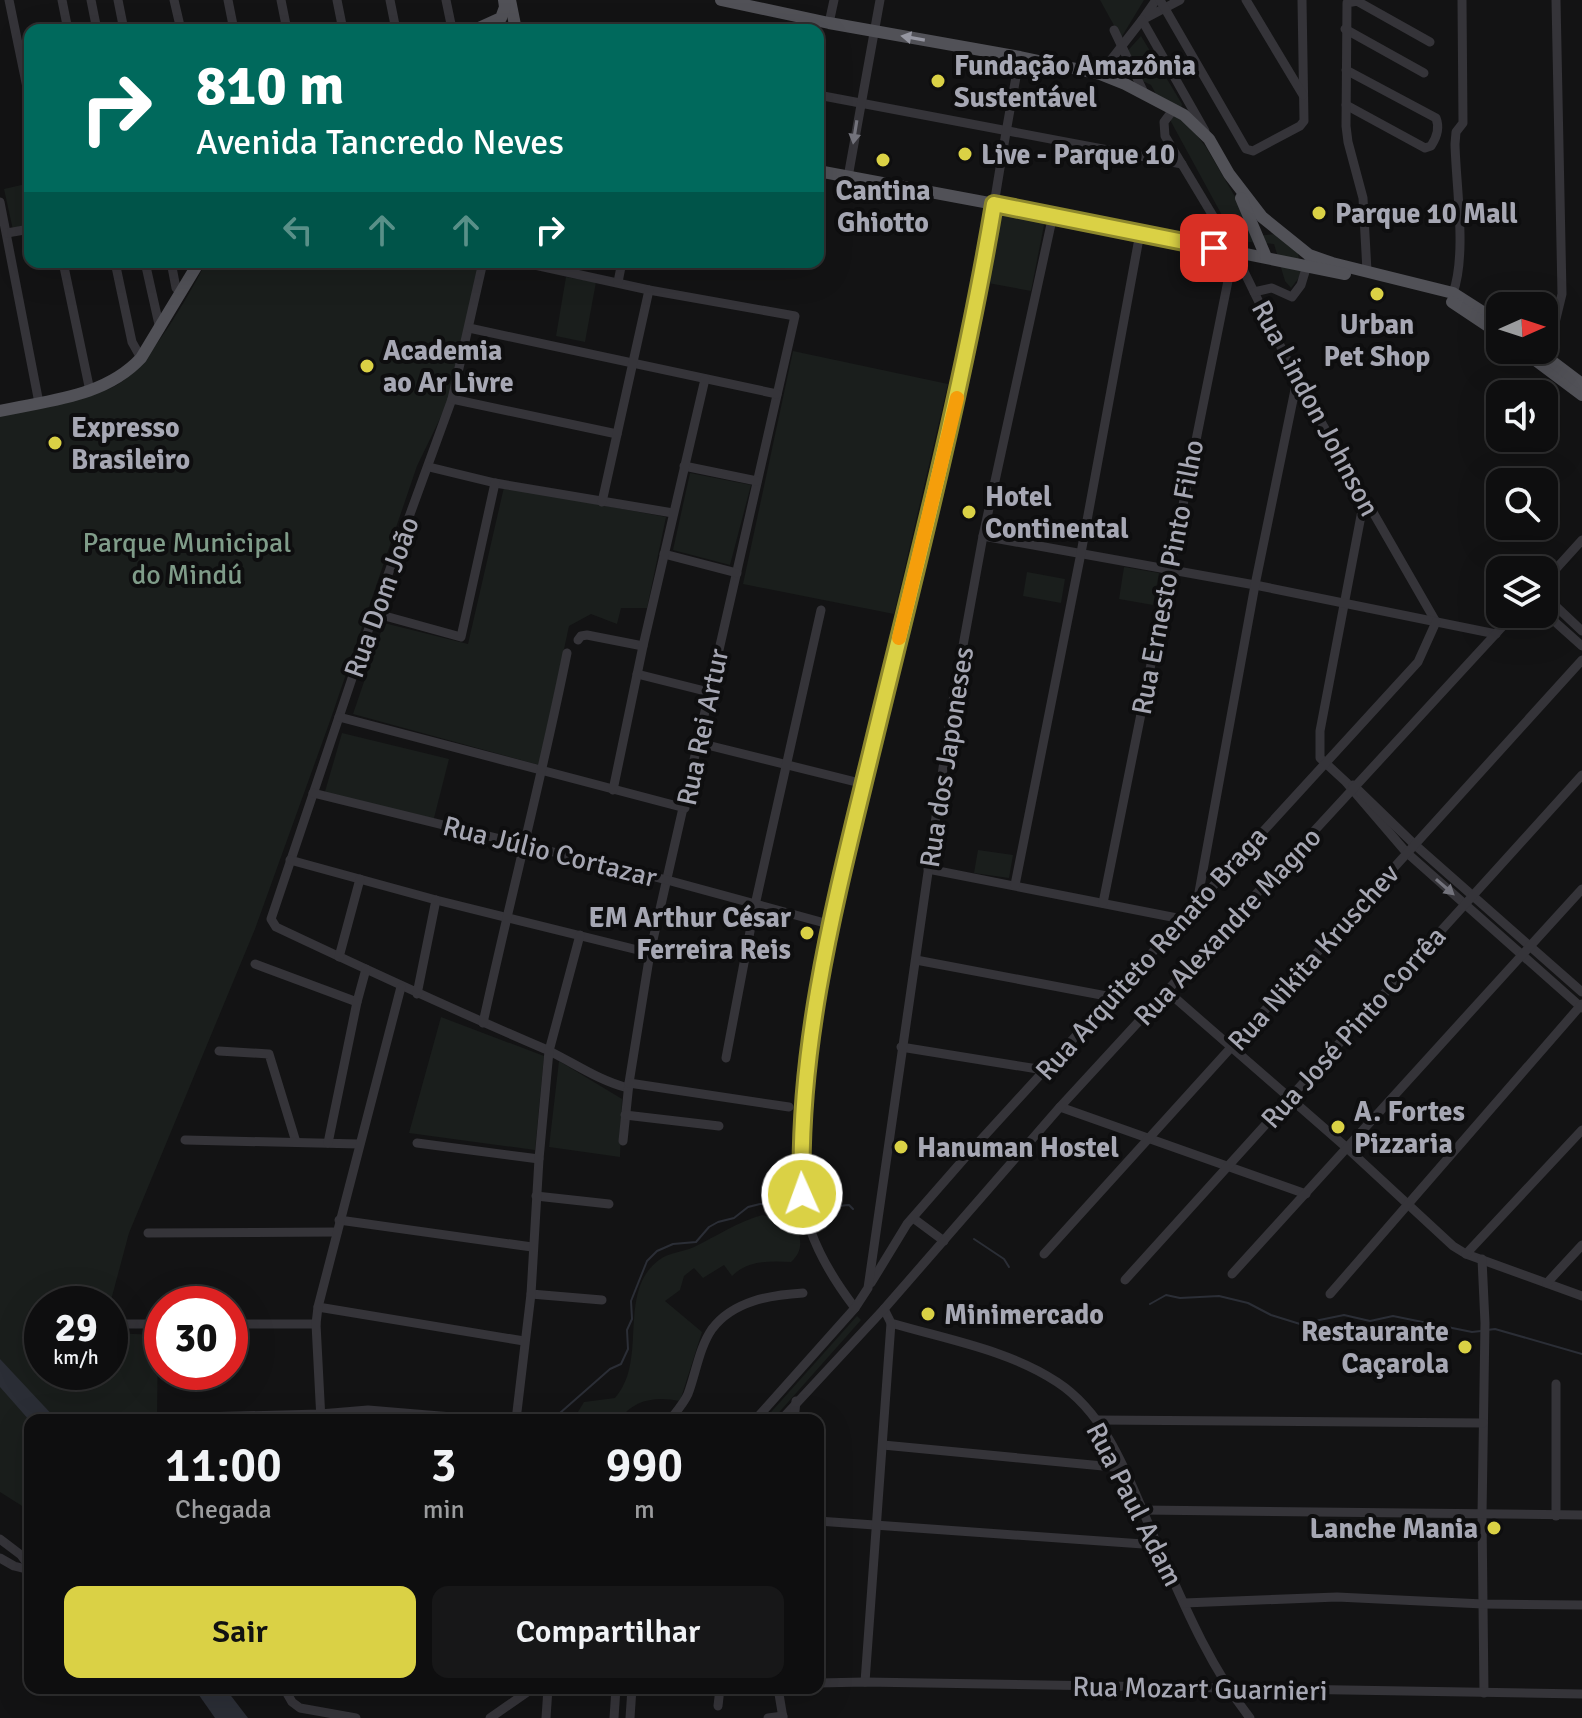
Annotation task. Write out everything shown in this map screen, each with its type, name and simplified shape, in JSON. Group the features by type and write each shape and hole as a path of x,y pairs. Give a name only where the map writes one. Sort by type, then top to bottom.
{"main road":[{"path":"487,24 501,18 507,0"},
{"path":"507,0 514,24"},
{"path":"721,0 1100,74 1145,95 1184,115 1209,139 1229,174 1266,257"},
{"path":"824,172 1266,257 1367,271 1453,293 1486,314"},
{"path":"1229,174 1262,217 1308,261 1450,301 1486,325"},
{"path":"178,290 187,268"},
{"path":"0,408 89,389 109,379 139,356 194,268"},
{"path":"1541,364 1582,395"},
{"path":"1556,364 1582,384"}],"street":[{"path":"9,0 24,65"},
{"path":"62,0 67,24"},
{"path":"91,0 96,24"},
{"path":"118,0 123,24"},
{"path":"174,0 180,24"},
{"path":"228,0 233,24"},
{"path":"281,0 286,24"},
{"path":"337,0 342,24"},
{"path":"390,0 395,24"},
{"path":"446,0 451,24"},
{"path":"829,23 834,0"},
{"path":"848,177 880,0"},
{"path":"1100,74 1142,20 1161,3 1180,0"},
{"path":"1246,0 1305,98"},
{"path":"1161,3 1246,149 1258,150 1300,126 1305,116 1302,0"},
{"path":"1453,293 1458,272 1459,225 1455,144 1456,132 1463,123 1462,0"},
{"path":"1556,0 1562,286 1558,313"},
{"path":"1367,271 1363,198 1348,142 1347,3 1357,1 1430,42"},
{"path":"1142,20 1209,139"},
{"path":"1345,29 1424,73"},
{"path":"1114,30 1145,95"},
{"path":"760,1414 857,1304 831,1274 811,1229 802,1194 802,1109 814,1012 864,784 959,390 977,306 1020,57"},
{"path":"1346,70 1436,118 1437,137 1431,146 1425,148 1346,105"},
{"path":"824,96 1182,164"},
{"name":"Rua Lindon Johnson","path":"1173,110 1164,122 1163,130 1234,251 1297,380 1436,622"},
{"path":"0,202 38,400"},
{"name":"Rua dos Japoneses","path":"857,1304 868,1288 952,706 983,536 1053,215"},
{"path":"7,233 24,230"},
{"path":"1015,885 1140,233"},
{"name":"Rua Ernesto Pinto Filho","path":"1103,903 1234,251"},
{"path":"1254,292 1272,288 1292,297 1301,285 1308,261"},
{"path":"64,268 89,389"},
{"path":"117,268 139,356"},
{"path":"146,268 158,324"},
{"path":"172,268 178,290"},
{"name":"Rua Dom João","path":"339,957 276,927 272,924 271,913 374,613 452,399 482,268"},
{"path":"550,268 649,290 602,502"},
{"path":"618,282 621,268"},
{"name":"Rua Rei Artur","path":"623,1141 628,1085 650,953 795,316 649,290"},
{"path":"469,328 777,394"},
{"path":"613,790 705,379"},
{"path":"1197,903 1255,585 1297,380"},
{"path":"452,399 617,434"},
{"path":"684,466 757,481"},
{"path":"429,467 495,483 673,513"},
{"path":"374,613 461,637 495,483"},
{"path":"1364,500 1318,753 1323,763 1475,894 1582,992"},
{"path":"983,536 1255,585 1496,634"},
{"path":"1558,567 1582,540"},
{"path":"664,554 737,573"},
{"path":"1558,608 1582,631"},
{"path":"726,1058 755,905 821,610"},
{"name":"Rua Arquiteto Renato Braga","path":"868,1288 913,1218 1044,1070 1418,662 1436,622"},
{"path":"1558,625 1582,646"},
{"name":"Rua Alexandre Magno","path":"786,1414 884,1309 1060,1107 1351,787 1501,628"},
{"path":"578,640 587,635 643,646"},
{"path":"483,1023 506,915 543,771 567,653"},
{"name":"Rua Nikita Kruschev","path":"1044,1254 1582,660"},
{"path":"637,674 709,692"},
{"path":"339,717 685,808"},
{"path":"699,743 864,784"},
{"name":"Rua José Pinto Corrêa","path":"1125,1280 1582,775"},
{"path":"1330,1294 1581,1006 1406,852 1351,787"},
{"name":"Rua Júlio Cortazar","path":"313,793 667,880 832,925"},
{"path":"290,860 650,953"},
{"path":"928,869 1182,919"},
{"path":"360,879 339,957 549,1051 589,1074 628,1085 789,1107"},
{"path":"1232,1274 1582,889"},
{"path":"417,994 436,900"},
{"path":"517,1414 531,1294 532,1247 549,1051 580,935"},
{"path":"916,960 1112,997"},
{"path":"255,964 357,1002"},
{"path":"328,1143 366,969"},
{"path":"321,1414 316,1324 318,1307 401,987"},
{"path":"1167,991 1466,1254 1582,1296"},
{"path":"901,1047 1044,1070"},
{"path":"219,1051 269,1054 296,1142"},
{"path":"1060,1107 1306,1194"},
{"path":"625,1115 719,1126"},
{"path":"1466,1254 1582,1130"},
{"path":"185,1140 359,1144"},
{"path":"417,1143 539,1159"},
{"path":"536,1196 609,1204"},
{"path":"913,1218 944,1241"},
{"path":"339,1220 532,1247"},
{"path":"148,1233 337,1232"},
{"path":"1547,1283 1582,1245"},
{"path":"1482,1259 1485,1323 1482,1515 1484,1693"},
{"path":"674,1414 686,1396 712,1330 726,1316 758,1299 775,1294 803,1293"},
{"path":"531,1294 602,1300"},
{"path":"318,1307 524,1341"},
{"path":"865,1682 891,1323 884,1309"},
{"name":"Rua Paul Adam","path":"891,1323 1035,1369 1060,1383 1097,1420 1124,1468 1184,1603 1227,1689 1250,1718"},
{"path":"248,1324 316,1324"},
{"path":"1556,1384 1556,1516"},
{"path":"795,1414 796,1401"},
{"path":"347,1414 381,1410 424,1414"},
{"path":"1097,1420 1483,1423"},
{"path":"883,1445 1124,1468"},
{"path":"1142,1510 1582,1515"},
{"path":"824,1521 1157,1545"},
{"path":"0,1539 24,1560"},
{"path":"0,1558 24,1568"},
{"path":"1184,1603 1337,1597 1582,1605"},
{"name":"Rua Mozart Guarnieri","path":"824,1683 1582,1694"},
{"path":"287,1694 300,1708 356,1718"},
{"path":"490,1718 524,1694"},
{"path":"546,1718 548,1694"},
{"path":"614,1718 616,1694"},
{"path":"630,1718 632,1694"},
{"path":"718,1706 719,1694"},
{"path":"768,1718 783,1717 779,1694"}],"green space":[{"path":"1100,0 1144,0 1121,38"},
{"path":"1141,36 1182,104 1180,114 1206,147 1258,236 1275,234 1298,253 1301,275 1291,288 1285,281 1274,244 1236,241 1151,85 1113,67"},
{"path":"24,184 24,228 13,230 4,189"},
{"path":"1003,207 1046,215 1031,291 988,283"},
{"name":"Parque Municipal do Mindú","path":"203,268 478,268 450,398 417,466 255,929 129,1233 115,1286 24,1286 24,1390 128,1390 128,1334 144,1334 144,1390 157,1390 157,1414 24,1414 24,1507 0,1492 0,414 87,396 115,386 140,365 166,330"},
{"path":"566,277 596,282 585,342 556,336"},
{"path":"793,351 948,384 894,614 743,584"},
{"path":"690,473 751,485 730,565 673,550"},
{"path":"504,487 666,517 647,608 621,608 617,624 591,614 569,626 539,765 353,714 384,623 468,644"},
{"path":"1124,567 1159,573 1153,605 1119,599"},
{"path":"1027,572 1065,579 1061,603 1023,596"},
{"path":"342,733 449,759 433,822 324,795"},
{"path":"978,850 1013,855 1009,878 974,873"},
{"path":"441,1017 544,1056 535,1150 409,1133"},
{"path":"559,1061 622,1099 620,1157 549,1147"},
{"path":"762,1215 796,1223 800,1244 798,1253 791,1262 752,1264 732,1276 724,1265 703,1278 694,1268 684,1276 680,1290 665,1301 702,1332 680,1401 646,1401 631,1407 624,1414 577,1414 584,1402 615,1398 625,1382 633,1346 635,1308 646,1274 663,1257 694,1247"},
{"path":"857,1316 861,1320 778,1414 769,1414"}],"shaded area":[{"path":"0,1359 24,1385 24,1390 29,1390 51,1414 24,1414 0,1387"},
{"path":"198,1694 230,1694 248,1718 215,1718"}],"waterway":[{"path":"559,1414 610,1369 621,1364 628,1349 631,1301 647,1261 657,1251 673,1244 696,1242 709,1227 734,1218 748,1207 778,1204 803,1210"},
{"path":"809,1210 849,1205 853,1209"},
{"path":"974,1239 1004,1259 1009,1267"},
{"path":"1150,1304 1166,1295 1180,1298 1219,1296 1248,1303 1271,1315 1300,1324 1344,1315 1370,1321 1393,1316 1472,1332 1481,1331"},
{"path":"1487,1330 1495,1329 1582,1354"}],"slow traffic":[{"path":"899,638 957,398"}],"place":[{"name":"Fundação Amazônia Sustentável","path":"938,81"},
{"name":"Live - Parque 10","path":"965,154"},
{"name":"Cantina Ghiotto","path":"883,160"},
{"name":"Parque 10 Mall","path":"1319,213"},
{"name":"Urban Pet Shop","path":"1377,294"},
{"name":"Academia ao Ar Livre","path":"367,366"},
{"name":"Expresso Brasileiro","path":"55,443"},
{"name":"Hotel Continental","path":"969,512"},
{"name":"EM Arthur César Ferreira Reis","path":"807,933"},
{"name":"A. Fortes Pizzaria","path":"1338,1127"},
{"name":"Hanuman Hostel","path":"901,1147"},
{"name":"Minimercado","path":"928,1314"},
{"name":"Restaurante Caçarola","path":"1465,1347"},
{"name":"Lanche Mania","path":"1494,1528"}],"route":[{"path":"802,1194 800,1135 814,1012 864,784 959,390 994,204 1214,248"}]}
